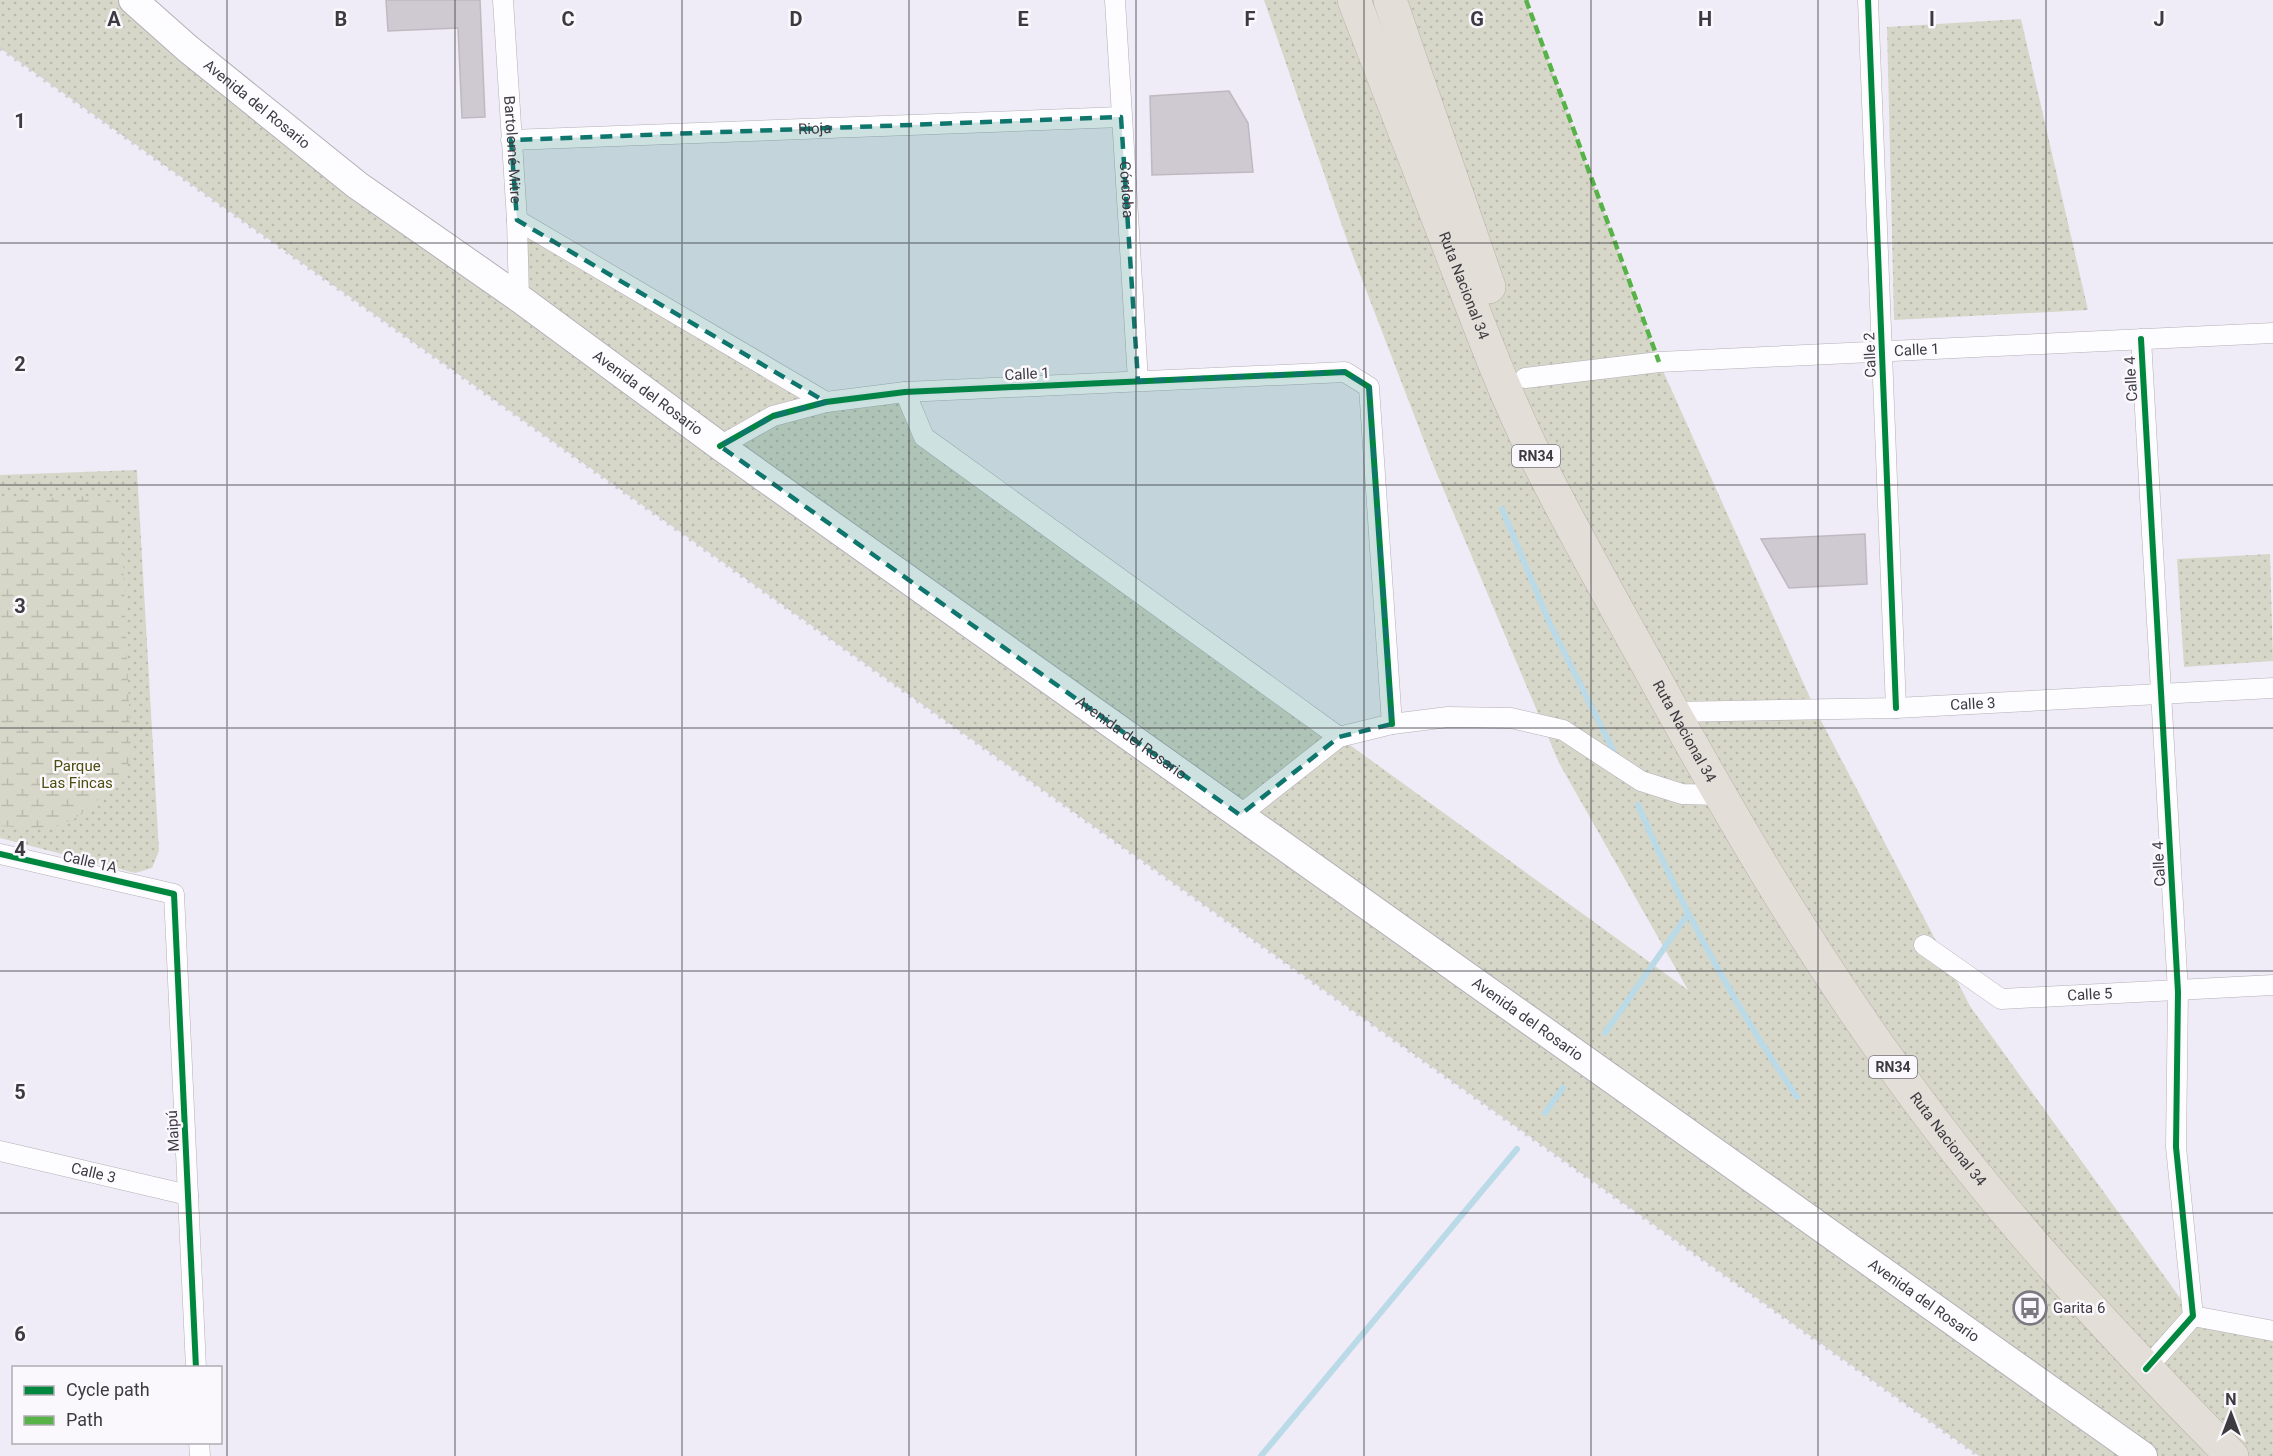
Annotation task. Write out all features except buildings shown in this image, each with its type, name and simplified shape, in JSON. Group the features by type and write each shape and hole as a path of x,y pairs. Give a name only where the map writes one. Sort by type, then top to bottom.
{"highway":[{"name":"Ruta Nacional 34","path":"1354,0 1500,377 1532,449 1719,795 1820,962 1895,1070 1976,1174 2062,1278 2146,1369 2232,1456"},
{"name":"Ruta Nacional 34","path":"1390,0 1476,252 1626,625"},
{"name":"RN34","path":"1402,0 1437,134"}],"main road":[{"name":"Avenida del Rosario","path":"133,0 187,48 357,185 519,298 720,446 2143,1456"}],"street":[{"name":"Bartolomé Mitre","path":"504,0 517,220 519,298"},
{"name":"Córdoba","path":"1115,0 1138,381"},
{"name":"Calle 2","path":"1868,0 1896,708"},
{"name":"Rioja","path":"511,140 1121,117"},
{"path":"517,220 826,402"},
{"name":"Calle 1","path":"1525,378 1659,362 2273,333"},
{"name":"Calle 4","path":"2140,339 2178,992 2176,1147 2193,1316"},
{"name":"Calle 1","path":"720,446 772,416 826,402 905,392 1345,372 1369,387 1392,724"},
{"path":"905,392 924,437 1339,738"},
{"name":"Calle 3","path":"1673,712 1896,708 2273,688"},
{"path":"1240,815 1339,738 1392,724 1448,717 1511,718 1563,730 1641,781 1682,794 1719,795"},
{"name":"Calle 1A","path":"0,854 174,894"},
{"name":"Maipú","path":"174,894 196,1366"},
{"name":"Calle 5","path":"1924,945 2001,999 2178,992 2273,985"},
{"name":"Calle 3","path":"0,1151 188,1195"},
{"path":"2146,1369 2193,1316 2273,1331"}],"highlighted area":[{"path":"1121,117 1138,381 1345,372 1369,387 1392,724 1339,737 1240,815 720,446 773,416 826,402 517,220 511,140"}],"green space":[{"path":"0,0 133,0 518,298 517,220 826,402 905,392 925,437 1688,990 1559,763 1434,467 1348,243 1264,0 1526,0 1659,362 1816,711 1970,1006 2193,1316 2273,1331 2273,1456 1979,1456 0,48"},
{"path":"2021,19 2088,310 1894,320 1887,27"},
{"name":"Parque Las Fincas","path":"137,470 159,851 152,868 135,873 0,838 0,475"},
{"name":"Parque Las Fincas","path":"93,496 110,501 121,515 131,754 124,779 74,819 48,829 0,826 0,500"},
{"path":"2270,554 2273,661 2184,667 2177,559"}],"waterway":[{"path":"1502,509 1550,624 1615,754"},
{"path":"1638,805 1710,955 1752,1027 1797,1097"},
{"path":"1605,1033 1688,914"},
{"path":"1545,1113 1563,1088"},
{"path":"1261,1456 1517,1149"}],"railway":[{"path":"0,48 1979,1456"}],"marked path":[{"path":"1526,0 1659,362"}],"cycle path":[{"path":"1868,0 1896,708"},
{"path":"2141,339 2178,992 2176,1147 2193,1316 2146,1369"},
{"path":"720,446 773,416 826,402 905,392 1345,372 1369,387 1392,724"},
{"path":"0,854 174,894 196,1366"}],"place":[{"name":"Garita 6","path":"2030,1308"}]}
